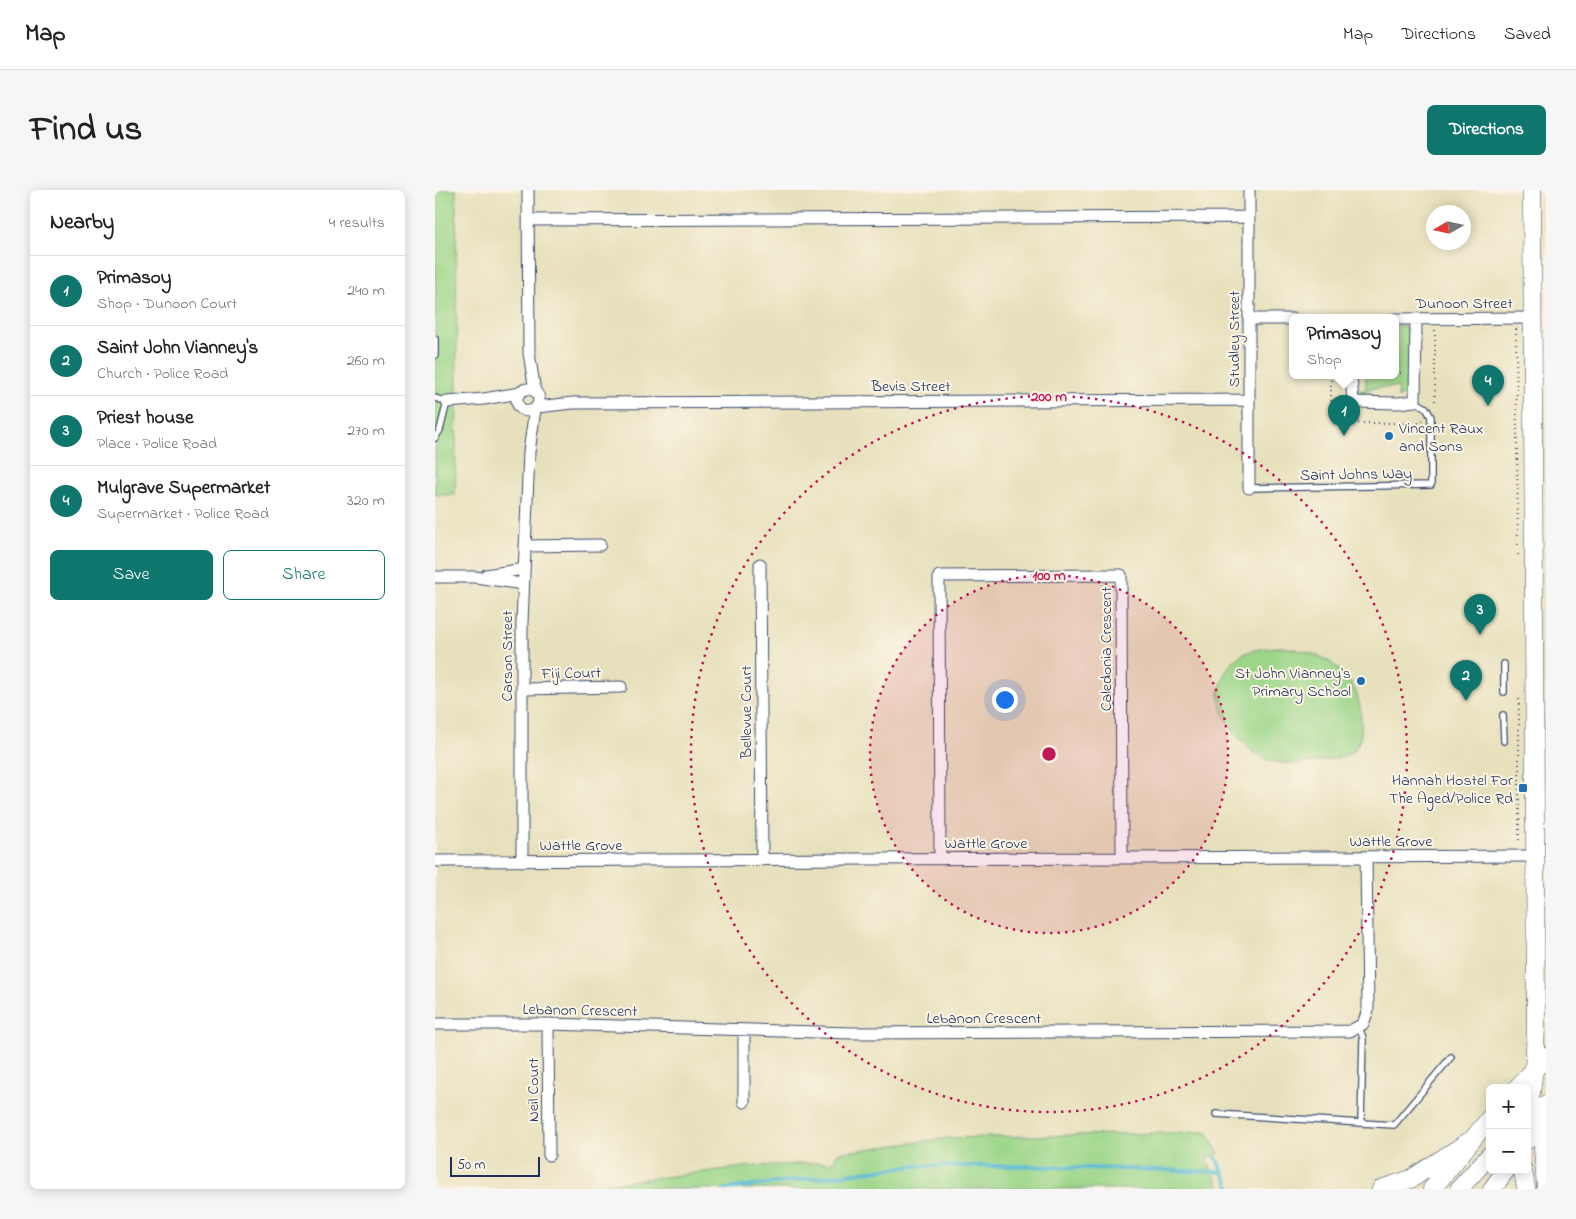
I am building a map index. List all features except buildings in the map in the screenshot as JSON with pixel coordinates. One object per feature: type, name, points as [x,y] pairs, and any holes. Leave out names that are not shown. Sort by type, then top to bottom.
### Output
[{"type":"main road","points":[[1532,190],[1536,321],[1540,639],[1536,856],[1541,984],[1537,1114],[1545,1159],[1546,1188]]},
{"type":"main road","points":[[1521,1084],[1540,1063]]},
{"type":"main road","points":[[1531,1130],[1537,1114]]},
{"type":"main road","points":[[1432,1189],[1486,1123]]},
{"type":"main road","points":[[1381,1189],[1411,1179],[1469,1142]]},
{"type":"main road","points":[[1460,1187],[1486,1159]]},
{"type":"main road","points":[[1492,1189],[1502,1174]]},
{"type":"main road","points":[[1524,1174],[1526,1189]]},
{"type":"street","name":"Carson Street","points":[[522,861],[523,584],[529,452],[528,190]]},
{"type":"street","name":"Studley Street","points":[[1249,190],[1249,488]]},
{"type":"street","points":[[528,220],[1249,217]]},
{"type":"street","points":[[1249,319],[1289,319]]},
{"type":"street","name":"Dunoon Street","points":[[1399,320],[1416,325],[1536,321]]},
{"type":"street","points":[[1351,379],[1351,399],[1357,403],[1415,401],[1416,325]]},
{"type":"street","name":"Bevis Street","points":[[447,402],[484,399],[573,403],[1249,400]]},
{"type":"street","points":[[525,546],[601,545]]},
{"type":"street","name":"Bellevue Court","points":[[760,564],[762,860]]},
{"type":"street","points":[[475,577],[524,569]]},
{"type":"street","name":"Caledonia Crescent","points":[[940,859],[939,576],[1121,575],[1122,858]]},
{"type":"street","points":[[435,577],[475,577],[523,584]]},
{"type":"street","name":"Fiji Court","points":[[522,688],[621,687]]},
{"type":"street","name":"Wattle Grove","points":[[435,861],[1536,856]]},
{"type":"street","points":[[1359,1027],[1366,1018],[1368,1010],[1366,857]]},
{"type":"street","name":"Lebanon Crescent","points":[[435,1024],[548,1024],[852,1033],[1345,1032],[1359,1027]]},
{"type":"street","name":"Neil Court","points":[[548,1024],[549,1155]]},
{"type":"street","points":[[744,1030],[744,1102]]},
{"type":"lane","points":[[435,340],[435,355]]},
{"type":"lane","points":[[435,398],[447,402],[440,430],[435,438]]},
{"type":"lane","name":"Saint Johns Way","points":[[1249,488],[1431,485],[1431,417],[1426,408],[1415,401]]},
{"type":"lane","points":[[1503,692],[1504,664]]},
{"type":"lane","points":[[1503,715],[1504,741]]},
{"type":"lane","points":[[1359,1027],[1363,1038],[1361,1123]]},
{"type":"lane","points":[[1216,1114],[1394,1125],[1451,1057]]},
{"type":"path","points":[[1416,325],[1435,330],[1435,373]]},
{"type":"path","points":[[1511,329],[1516,329],[1518,556]]},
{"type":"path","points":[[1519,693],[1519,856]]},
{"type":"green space","points":[[435,190],[456,190],[457,400],[455,495],[435,495]]},
{"type":"green space","points":[[1399,325],[1404,326],[1410,335],[1408,392],[1398,398],[1398,387],[1369,388],[1369,398],[1358,394],[1355,387],[1363,391],[1366,387],[1366,379],[1399,379]]},
{"type":"green space","points":[[1281,647],[1301,650],[1326,660],[1341,671],[1351,683],[1359,702],[1361,732],[1356,747],[1347,755],[1313,762],[1275,762],[1251,750],[1235,734],[1220,704],[1219,694],[1227,670],[1232,662],[1246,653],[1263,648]]},
{"type":"green space","points":[[1207,1132],[1219,1154],[1206,1159],[1221,1189],[569,1189],[743,1167],[834,1162],[837,1153],[948,1138]]},
{"type":"waterway","points":[[1216,1158],[1231,1189]]},
{"type":"waterway","points":[[726,1189],[912,1166],[1022,1166],[1223,1172]]},
{"type":"place","name":"Mulgrave Supermarket","points":[[1488,406]]},
{"type":"place","name":"Primasoy","points":[[1344,436]]},
{"type":"place","name":"Vincent Raux and Sons","points":[[1389,436]]},
{"type":"place","name":"Priest house","points":[[1480,635]]},
{"type":"place","name":"St John Vianney's Primary School","points":[[1361,681]]},
{"type":"place","name":"Saint John Vianney's","points":[[1466,701]]},
{"type":"place","name":"Hannah Hostel For The Aged/Police Rd","points":[[1523,788]]}]
